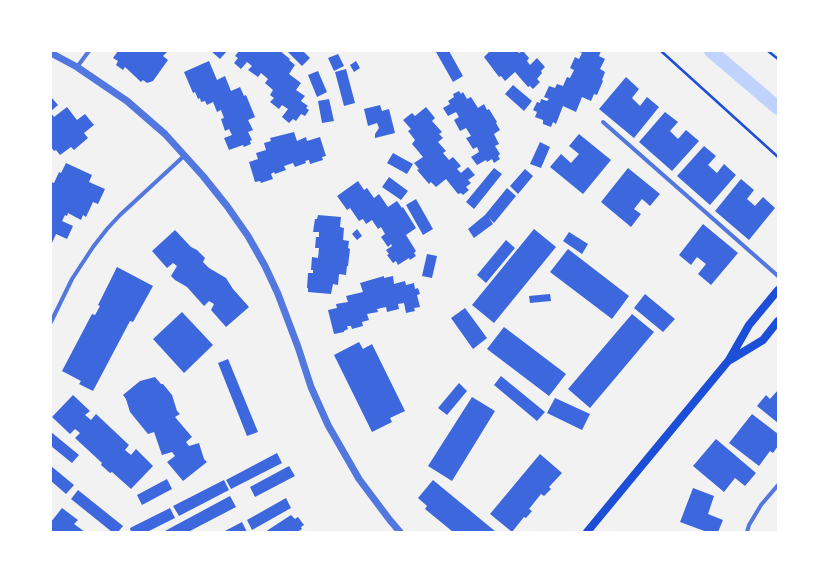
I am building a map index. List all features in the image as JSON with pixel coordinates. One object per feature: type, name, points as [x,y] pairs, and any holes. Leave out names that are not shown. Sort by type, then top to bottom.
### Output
[{"type":"main road","points":[[587,532],[729,360],[749,325],[778,290]]},
{"type":"main road","points":[[729,360],[763,340],[778,321]]},
{"type":"street","points":[[78,67],[88,51]]},
{"type":"street","points":[[51,53],[78,67],[127,101],[165,134],[227,206],[248,236],[265,266],[278,294],[311,387],[328,425],[359,479],[388,519],[400,532]]},
{"type":"street","points":[[603,122],[778,276]]},
{"type":"street","points":[[51,322],[72,279],[107,229],[120,215],[185,156]]},
{"type":"street","points":[[747,532],[749,525],[761,504],[778,485]]},
{"type":"path","points":[[661,51],[778,157]]},
{"type":"path","points":[[768,51],[778,59]]},
{"type":"building","points":[[118,51],[168,51],[163,56],[168,60],[153,81],[147,83],[143,80],[141,82],[125,67],[123,70],[116,65],[118,61],[113,58]]},
{"type":"building","points":[[211,51],[227,51],[220,59]]},
{"type":"building","points":[[239,51],[280,51],[290,59],[289,60],[295,65],[289,74],[301,83],[296,90],[305,96],[301,101],[308,106],[306,108],[309,110],[305,116],[301,114],[296,121],[293,119],[289,123],[282,117],[288,109],[282,105],[279,109],[270,102],[274,98],[270,95],[273,90],[265,83],[268,79],[261,73],[258,77],[248,70],[252,66],[247,62],[241,69],[234,63],[238,58],[235,56]]},
{"type":"building","points":[[287,51],[303,51],[310,58],[302,66]]},
{"type":"building","points":[[449,51],[463,76],[453,82],[436,52]]},
{"type":"building","points":[[488,51],[517,51],[519,53],[523,51],[529,58],[527,61],[530,65],[537,58],[545,67],[537,79],[540,82],[533,89],[530,86],[528,87],[515,72],[505,81],[501,76],[499,77],[484,57],[489,52]]},
{"type":"building","points":[[577,51],[601,51],[599,56],[605,59],[600,69],[605,72],[603,81],[597,95],[594,94],[591,101],[582,97],[576,112],[563,106],[556,124],[553,122],[551,127],[543,124],[543,120],[535,117],[537,112],[533,110],[537,102],[540,103],[541,99],[547,101],[549,99],[544,97],[549,86],[555,88],[557,84],[563,86],[567,77],[570,78],[574,70],[570,68],[575,57],[579,59],[582,53]]},
{"type":"building","points":[[338,54],[344,66],[334,71],[328,58]]},
{"type":"building","points":[[209,61],[217,80],[225,76],[231,91],[240,87],[244,96],[246,95],[255,117],[248,120],[253,130],[248,132],[252,140],[250,141],[251,144],[229,150],[224,138],[232,135],[229,129],[225,131],[221,119],[224,118],[221,110],[217,112],[213,102],[207,105],[205,101],[201,102],[200,98],[198,99],[195,92],[193,93],[184,72]]},
{"type":"building","points":[[356,61],[360,68],[354,72],[350,65]]},
{"type":"building","points":[[346,69],[355,103],[344,106],[335,72]]},
{"type":"building","points":[[318,71],[327,92],[317,97],[308,75]]},
{"type":"building","points":[[626,77],[639,89],[632,98],[640,106],[647,97],[659,107],[634,138],[599,109]]},
{"type":"building","points":[[513,85],[532,101],[524,111],[505,94]]},
{"type":"building","points":[[459,91],[461,94],[463,92],[467,99],[471,97],[478,108],[484,104],[497,122],[496,123],[500,130],[494,134],[499,144],[495,146],[500,154],[498,156],[500,159],[494,163],[492,159],[487,162],[486,160],[477,165],[471,157],[479,152],[477,147],[473,149],[466,138],[471,136],[466,128],[460,131],[454,120],[459,117],[456,112],[448,116],[443,108],[450,104],[448,101],[454,97],[453,94]]},
{"type":"building","points":[[51,98],[58,105],[51,111]]},
{"type":"building","points":[[329,99],[334,121],[322,123],[318,101]]},
{"type":"building","points":[[380,105],[382,111],[389,109],[395,133],[375,138],[375,134],[379,128],[377,123],[368,126],[364,109]]},
{"type":"building","points":[[67,107],[77,120],[85,114],[94,125],[84,133],[88,138],[74,150],[71,147],[60,155],[51,147],[51,113],[54,117]]},
{"type":"building","points":[[426,107],[435,118],[432,121],[442,132],[439,134],[443,138],[438,142],[446,151],[443,153],[449,160],[453,157],[461,166],[457,169],[461,173],[468,167],[475,175],[468,180],[471,183],[466,187],[469,190],[463,195],[461,193],[458,194],[446,179],[436,187],[431,182],[429,184],[417,170],[419,169],[414,163],[423,157],[412,144],[415,140],[408,131],[411,129],[403,120],[412,113],[415,116]]},
{"type":"building","points":[[665,112],[678,122],[670,131],[678,139],[686,130],[699,141],[672,171],[639,142]]},
{"type":"building","points":[[294,132],[297,141],[306,137],[307,141],[320,137],[326,156],[322,157],[323,160],[310,164],[309,160],[305,161],[306,163],[295,167],[293,163],[284,166],[286,170],[271,174],[273,179],[261,183],[260,181],[255,182],[249,162],[258,159],[256,153],[266,150],[264,143],[271,141],[270,138]]},
{"type":"building","points":[[579,134],[611,160],[583,194],[550,167],[561,154],[571,163],[579,154],[569,146]]},
{"type":"building","points":[[540,142],[550,147],[541,168],[530,164]]},
{"type":"building","points":[[704,146],[716,156],[708,165],[717,173],[724,164],[736,175],[710,205],[677,176]]},
{"type":"building","points":[[393,153],[413,164],[407,174],[387,163]]},
{"type":"building","points":[[66,163],[92,175],[89,182],[105,189],[98,204],[93,202],[86,217],[83,215],[81,220],[68,213],[67,216],[65,215],[62,221],[73,226],[67,239],[56,234],[51,245],[51,182],[54,183],[59,172],[61,173]]},
{"type":"building","points":[[494,168],[502,174],[474,209],[466,202]]},
{"type":"building","points":[[628,168],[660,194],[650,206],[642,199],[634,209],[641,214],[631,227],[601,202]]},
{"type":"building","points":[[525,169],[533,176],[518,194],[510,186]]},
{"type":"building","points":[[389,177],[408,191],[401,200],[382,187]]},
{"type":"building","points":[[741,179],[754,190],[747,199],[755,206],[763,197],[775,208],[749,240],[715,211]]},
{"type":"building","points":[[358,181],[364,190],[367,188],[374,198],[379,194],[388,207],[397,201],[402,208],[403,207],[416,228],[406,235],[416,251],[414,253],[416,256],[410,260],[409,258],[398,265],[396,261],[393,263],[387,255],[389,254],[386,250],[392,246],[391,244],[388,247],[381,237],[385,234],[381,227],[378,229],[372,220],[366,224],[363,219],[359,221],[350,208],[347,210],[337,196]]},
{"type":"building","points":[[507,188],[516,196],[494,223],[489,218],[493,224],[474,238],[468,229],[485,215]]},
{"type":"building","points":[[416,199],[433,229],[423,235],[406,205]]},
{"type":"building","points":[[318,215],[341,217],[340,227],[344,228],[343,240],[349,241],[348,248],[350,249],[346,275],[339,274],[338,285],[333,284],[331,294],[308,292],[307,288],[308,273],[313,273],[313,270],[311,270],[312,257],[318,258],[319,248],[315,248],[316,237],[319,237],[319,232],[313,232],[315,219],[317,219]]},
{"type":"building","points":[[703,224],[738,253],[711,285],[698,274],[706,264],[697,257],[691,265],[679,255]]},
{"type":"building","points":[[357,229],[362,236],[357,240],[352,234]]},
{"type":"building","points":[[534,229],[556,247],[494,323],[472,305]]},
{"type":"building","points":[[175,230],[191,247],[197,250],[205,258],[203,262],[209,268],[226,278],[233,289],[249,307],[226,327],[211,310],[214,304],[209,301],[204,306],[187,287],[171,276],[177,266],[173,263],[167,268],[152,251]]},
{"type":"building","points":[[569,232],[588,244],[582,254],[563,241]]},
{"type":"building","points":[[506,240],[515,248],[486,283],[477,275]]},
{"type":"building","points":[[568,249],[629,296],[612,319],[550,272]]},
{"type":"building","points":[[427,254],[437,256],[432,278],[422,276]]},
{"type":"building","points":[[117,267],[153,286],[133,322],[130,321],[93,391],[79,384],[81,381],[62,371],[92,314],[95,315],[100,306],[98,305]]},
{"type":"building","points":[[384,276],[384,278],[393,276],[394,284],[405,281],[406,285],[414,283],[415,289],[418,288],[420,294],[417,295],[420,307],[414,308],[415,311],[406,313],[404,303],[398,304],[399,309],[387,312],[386,307],[377,309],[378,312],[367,314],[369,320],[362,322],[363,326],[352,329],[351,326],[347,326],[348,329],[344,332],[334,334],[328,310],[337,308],[336,304],[348,302],[346,296],[363,292],[360,283]]},
{"type":"building","points":[[550,294],[551,301],[530,303],[529,296]]},
{"type":"building","points":[[645,294],[675,319],[663,332],[634,308]]},
{"type":"building","points":[[465,308],[487,338],[473,349],[451,318]]},
{"type":"building","points":[[182,312],[213,345],[184,373],[153,339]]},
{"type":"building","points":[[632,314],[654,332],[590,408],[568,389]]},
{"type":"building","points":[[504,327],[566,374],[549,396],[487,349]]},
{"type":"building","points":[[359,342],[363,349],[372,344],[405,411],[390,418],[392,422],[372,432],[334,355]]},
{"type":"building","points":[[228,359],[258,432],[247,436],[218,363]]},
{"type":"building","points":[[501,376],[545,412],[537,421],[494,385]]},
{"type":"building","points":[[155,377],[172,395],[177,411],[180,414],[175,417],[192,437],[186,442],[189,446],[199,443],[204,459],[207,462],[183,481],[167,462],[175,456],[172,452],[162,455],[154,432],[148,434],[130,412],[126,399],[123,395],[140,381]]},
{"type":"building","points":[[459,383],[467,391],[447,415],[438,408]]},
{"type":"building","points":[[778,390],[778,423],[757,406],[766,395],[770,399]]},
{"type":"building","points":[[73,395],[90,411],[85,415],[91,420],[96,414],[129,445],[125,450],[131,455],[136,449],[153,466],[131,489],[112,472],[110,473],[101,465],[102,463],[75,438],[80,433],[75,429],[70,434],[52,417]]},
{"type":"building","points":[[472,397],[495,411],[452,481],[428,466]]},
{"type":"building","points":[[555,398],[590,414],[582,430],[547,413]]},
{"type":"building","points":[[752,414],[778,434],[778,446],[773,453],[770,451],[759,466],[729,443]]},
{"type":"building","points":[[51,432],[79,455],[72,463],[51,446]]},
{"type":"building","points":[[716,439],[756,473],[745,486],[735,478],[724,492],[693,466]]},
{"type":"building","points":[[277,453],[282,463],[231,489],[226,480]]},
{"type":"building","points":[[540,454],[562,473],[549,487],[551,489],[544,496],[541,494],[529,509],[532,511],[526,518],[524,517],[512,532],[490,514]]},
{"type":"building","points":[[51,466],[74,485],[66,494],[51,481]]},
{"type":"building","points":[[289,466],[295,476],[255,497],[250,487]]},
{"type":"building","points":[[167,479],[172,489],[142,505],[137,495]]},
{"type":"building","points":[[224,480],[229,490],[179,516],[173,506]]},
{"type":"building","points":[[433,480],[496,532],[453,532],[425,509],[427,506],[418,498]]},
{"type":"building","points":[[693,488],[714,496],[708,514],[723,520],[718,532],[707,532],[680,522]]},
{"type":"building","points":[[78,490],[123,526],[118,532],[112,532],[71,499]]},
{"type":"building","points":[[230,496],[236,507],[188,532],[163,532]]},
{"type":"building","points":[[286,498],[291,508],[252,530],[247,520]]},
{"type":"building","points":[[62,508],[78,520],[74,524],[85,532],[51,532],[51,522]]},
{"type":"building","points":[[170,508],[175,518],[147,532],[131,532],[130,528]]},
{"type":"building","points":[[291,515],[295,519],[298,517],[304,525],[301,527],[302,529],[297,532],[265,532]]},
{"type":"building","points":[[242,522],[247,532],[223,532]]},
{"type":"waterway","points":[[711,51],[778,108]]}]
